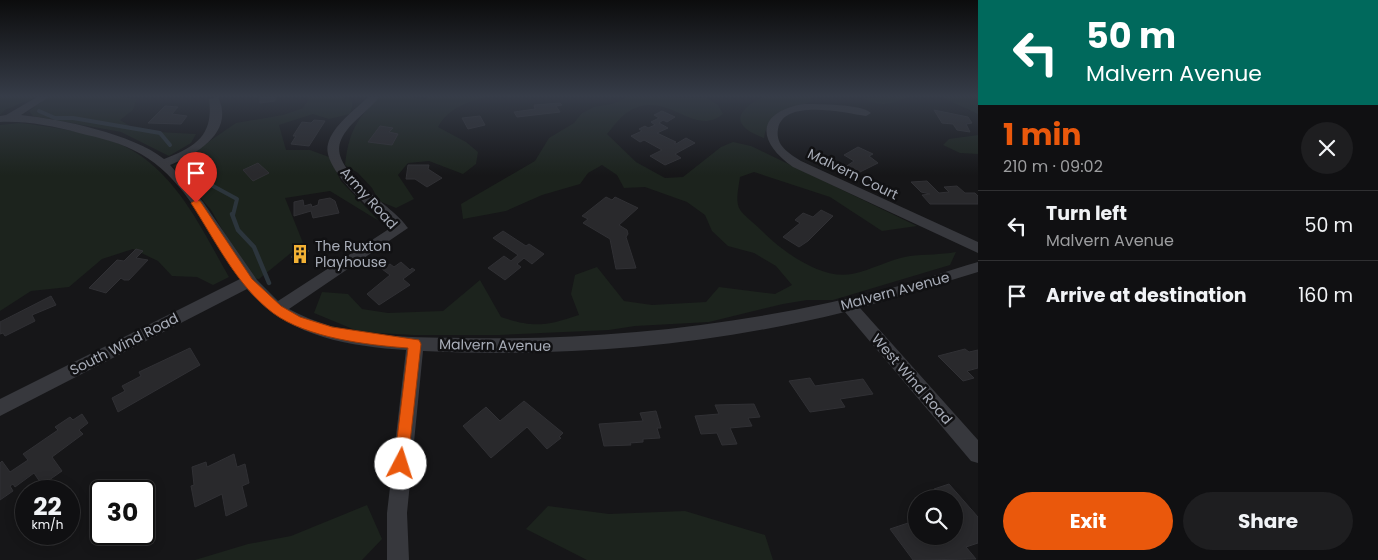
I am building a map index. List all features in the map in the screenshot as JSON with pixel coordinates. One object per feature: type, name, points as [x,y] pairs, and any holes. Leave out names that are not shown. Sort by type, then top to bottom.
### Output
[{"type":"street","name":"Malvern Avenue","points":[[50,123],[120,141],[147,153],[162,164],[204,213],[248,282],[277,309],[296,320],[332,332],[378,341],[415,344],[535,346],[646,340],[766,322],[894,293],[978,267]]},
{"type":"street","points":[[162,164],[194,149],[214,132],[215,123]]},
{"type":"street","name":"Army Road","points":[[277,309],[401,228],[373,205],[347,177],[336,159],[332,147],[336,138],[350,123]]},
{"type":"street","name":"Malvern Court","points":[[773,123],[770,132],[776,147],[797,164],[978,248]]},
{"type":"street","name":"South Wind Road","points":[[0,408],[34,389],[248,282]]},
{"type":"street","name":"West Wind Road","points":[[847,304],[978,454]]},
{"type":"street","points":[[398,560],[400,475],[415,344]]},
{"type":"shaded area","points":[[20,123],[89,134],[115,142],[144,158],[174,187],[198,222],[229,277],[213,285],[197,277],[172,276],[158,261],[133,249],[102,259],[69,287],[31,291],[0,311],[0,125]]},
{"type":"shaded area","points":[[72,123],[125,123],[138,131],[196,134],[191,143],[169,156],[121,132]]},
{"type":"shaded area","points":[[236,123],[285,123],[279,125],[286,150],[310,150],[329,157],[341,181],[379,221],[330,191],[285,198],[303,243],[259,279],[250,278],[211,210],[173,166]]},
{"type":"shaded area","points":[[357,123],[441,123],[438,127],[466,142],[478,152],[476,164],[463,174],[429,161],[408,163],[398,175],[414,199],[396,208],[379,201],[372,188],[358,173],[345,165],[351,135]]},
{"type":"shaded area","points":[[574,123],[616,123],[607,134],[636,162],[665,178],[683,177],[721,147],[733,142],[751,146],[917,226],[882,231],[830,197],[754,172],[740,177],[737,197],[742,213],[770,239],[791,255],[828,273],[852,274],[903,257],[956,252],[950,265],[833,300],[807,300],[783,304],[709,322],[635,326],[609,330],[499,335],[414,335],[360,332],[314,313],[322,292],[348,294],[362,309],[388,313],[443,311],[480,280],[501,317],[531,324],[558,322],[579,315],[571,294],[575,275],[597,267],[624,301],[652,305],[706,302],[719,287],[775,294],[792,285],[776,266],[754,253],[728,246],[712,231],[705,215],[687,202],[645,187],[624,188],[617,175],[602,165],[588,173],[580,184],[542,195],[506,211],[463,219],[461,204],[535,161],[549,138]]},
{"type":"shaded area","points":[[770,123],[764,138],[746,129],[742,124]]},
{"type":"shaded area","points":[[978,135],[978,154],[960,153],[943,145],[949,139]]},
{"type":"shaded area","points":[[367,505],[382,539],[362,560],[195,560],[248,544],[291,536]]},
{"type":"shaded area","points":[[548,506],[609,514],[685,511],[765,535],[773,560],[587,560],[526,529]]},
{"type":"building","points":[[301,123],[324,123],[309,146],[291,144],[296,136],[293,136]]},
{"type":"building","points":[[465,123],[484,123],[485,125],[468,129]]},
{"type":"building","points":[[653,123],[659,123],[668,128],[657,133],[676,142],[674,143],[676,144],[686,138],[695,143],[675,154],[681,158],[665,165],[650,156],[662,150],[644,140],[640,142],[631,136],[642,131],[639,129],[645,126],[648,128],[655,125]]},
{"type":"building","points":[[943,123],[971,123],[966,124],[970,132],[957,130],[953,124]]},
{"type":"building","points":[[380,126],[393,128],[389,132],[398,134],[392,145],[368,142]]},
{"type":"building","points":[[858,147],[873,154],[869,156],[878,163],[856,174],[844,168],[854,161],[844,155]]},
{"type":"building","points":[[258,163],[269,173],[253,181],[243,170]]},
{"type":"building","points":[[408,165],[429,165],[428,169],[442,178],[427,187],[415,179],[406,179]]},
{"type":"building","points":[[927,181],[939,193],[949,192],[944,187],[957,186],[965,193],[975,193],[978,196],[978,204],[930,204],[922,195],[930,194],[921,192],[911,182]]},
{"type":"building","points":[[606,197],[612,200],[615,197],[638,208],[619,225],[627,230],[628,234],[626,237],[636,268],[616,269],[610,239],[583,223],[588,219],[582,216]]},
{"type":"building","points":[[330,198],[335,201],[339,213],[313,218],[311,211],[294,216],[294,202],[303,200],[304,206],[311,204],[312,207],[318,205],[319,200]]},
{"type":"building","points":[[821,210],[833,216],[808,241],[799,247],[783,237],[800,223],[795,220],[803,213],[813,217]]},
{"type":"building","points":[[503,231],[526,246],[529,244],[544,254],[532,264],[524,258],[517,264],[521,267],[505,280],[488,268],[504,256],[511,261],[518,255],[493,238]]},
{"type":"building","name":"The Ruxton Playhouse","points":[[304,248],[309,251],[296,260],[291,257]]},
{"type":"building","points":[[136,249],[143,251],[136,258],[148,260],[129,280],[121,278],[106,293],[89,288],[117,260],[124,261]]},
{"type":"building","points":[[401,262],[410,270],[412,268],[415,270],[403,279],[410,285],[379,305],[367,294],[390,275],[382,269],[390,264],[394,267]]},
{"type":"building","points":[[51,296],[56,305],[32,315],[35,321],[5,336],[3,333],[0,334],[0,322]]},
{"type":"building","points":[[190,348],[200,365],[118,412],[112,398],[125,391],[122,386],[141,376],[139,372]]},
{"type":"building","points":[[965,349],[969,352],[978,350],[978,368],[967,371],[974,378],[963,381],[938,356]]},
{"type":"building","points":[[810,378],[815,386],[863,379],[873,394],[840,399],[845,407],[810,412],[789,381]]},
{"type":"building","points":[[524,401],[563,433],[559,437],[561,438],[547,449],[527,427],[491,458],[463,426],[486,407],[500,421]]},
{"type":"building","points":[[754,404],[760,417],[748,418],[752,426],[730,428],[737,444],[722,445],[717,433],[701,434],[695,416],[719,414],[715,405]]},
{"type":"building","points":[[656,411],[661,428],[657,428],[660,438],[643,439],[643,442],[630,443],[631,445],[604,446],[599,424],[643,421],[640,413]]},
{"type":"building","points":[[82,414],[88,423],[79,430],[83,434],[52,457],[62,471],[49,480],[39,480],[34,473],[24,480],[15,480],[15,487],[13,484],[10,486],[13,491],[0,500],[0,463],[2,461],[10,472],[28,460],[23,454],[58,430],[55,427],[70,417],[73,420]]},
{"type":"building","points":[[234,454],[237,467],[245,464],[249,483],[242,486],[247,506],[226,516],[222,494],[195,507],[191,486],[194,485],[192,467],[206,462],[207,467]]},
{"type":"building","points":[[949,484],[954,490],[935,490]]},
{"type":"building","points":[[963,500],[978,517],[978,543],[966,547],[976,559],[913,560],[890,529],[908,523],[908,545],[963,545]]},
{"type":"waterway","points":[[103,123],[160,133],[170,145]]},
{"type":"waterway","points":[[186,161],[202,180],[237,199],[233,215]]},
{"type":"waterway","points":[[232,214],[238,230],[254,247],[269,283]]},
{"type":"place","name":"The Ruxton Playhouse","points":[[300,254]]},
{"type":"route","points":[[196,203],[220,236],[248,282],[277,309],[296,320],[332,332],[378,341],[415,344],[401,464]]}]
